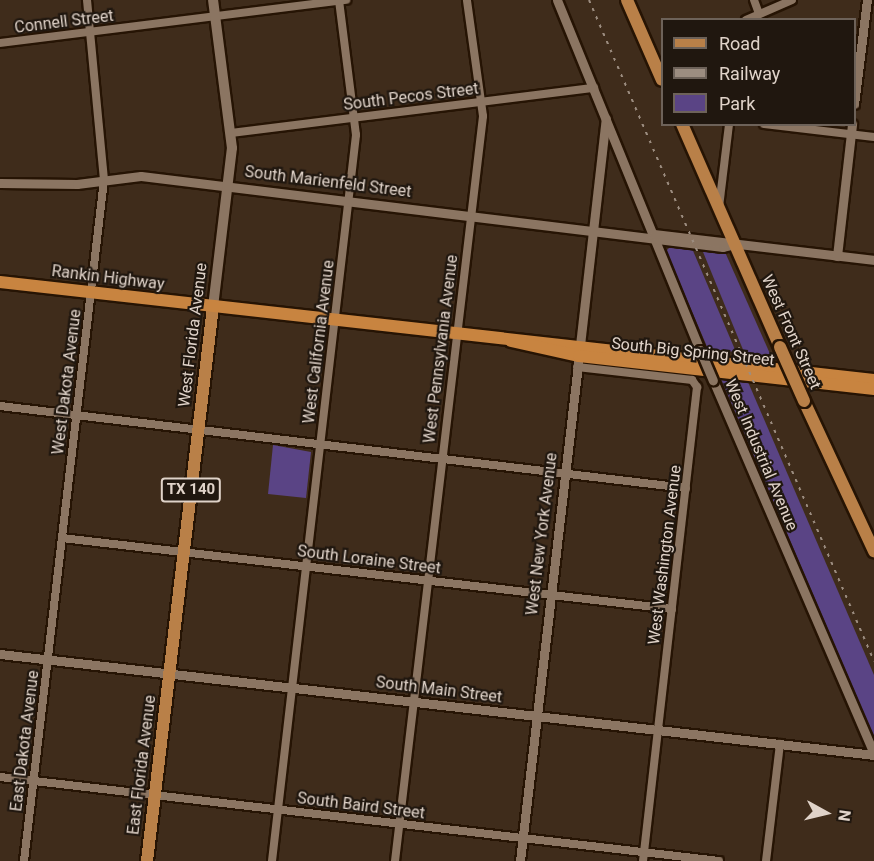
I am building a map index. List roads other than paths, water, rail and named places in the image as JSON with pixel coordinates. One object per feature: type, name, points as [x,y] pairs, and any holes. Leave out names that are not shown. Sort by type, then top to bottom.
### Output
[{"type":"highway","name":"Rankin Highway","points":[[0,282],[213,307]]},
{"type":"highway","name":"South Big Spring Street","points":[[213,307],[511,341],[579,356],[874,388]]},
{"type":"highway","name":"South Big Spring Street","points":[[579,356],[874,380]]},
{"type":"main road","name":"West Florida Avenue","points":[[170,674],[228,185],[231,133],[213,0]]},
{"type":"main road","points":[[627,0],[658,57]]},
{"type":"main road","name":"West Front Street","points":[[683,126],[804,401],[874,551]]},
{"type":"main road","name":"East Florida Avenue","points":[[147,861],[170,674]]},
{"type":"street","name":"West Dakota Avenue","points":[[48,660],[104,180],[87,0]]},
{"type":"street","name":"Connell Street","points":[[0,44],[341,0]]},
{"type":"street","name":"West California Avenue","points":[[272,861],[349,199],[356,118],[341,0]]},
{"type":"street","name":"West Pennsylvania Avenue","points":[[395,861],[471,214],[482,102],[467,0]]},
{"type":"street","name":"West Industrial Avenue","points":[[557,0],[700,350],[874,754]]},
{"type":"street","points":[[754,0],[759,14]]},
{"type":"street","points":[[750,18],[792,0]]},
{"type":"street","points":[[856,95],[867,0]]},
{"type":"street","name":"South Pecos Street","points":[[231,133],[594,88]]},
{"type":"street","name":"West New York Avenue","points":[[520,861],[606,116]]},
{"type":"street","points":[[719,208],[729,126]]},
{"type":"street","points":[[793,126],[852,130],[874,137]]},
{"type":"street","points":[[837,256],[852,130]]},
{"type":"street","name":"South Marienfeld Street","points":[[0,183],[104,180],[133,176],[593,228],[720,238],[735,244],[874,260]]},
{"type":"street","name":"South Big Spring Street","points":[[579,356],[696,382]]},
{"type":"street","name":"West Washington Avenue","points":[[644,857],[696,382]]},
{"type":"street","points":[[0,406],[686,488]]},
{"type":"street","name":"South Loraine Street","points":[[62,538],[672,609]]},
{"type":"street","name":"South Main Street","points":[[0,654],[874,754]]},
{"type":"street","name":"East Dakota Avenue","points":[[24,861],[48,660]]},
{"type":"street","points":[[766,861],[780,744]]},
{"type":"street","name":"South Baird Street","points":[[0,777],[522,838],[644,857],[719,861]]},
{"type":"railway","points":[[589,0],[874,661]]}]
